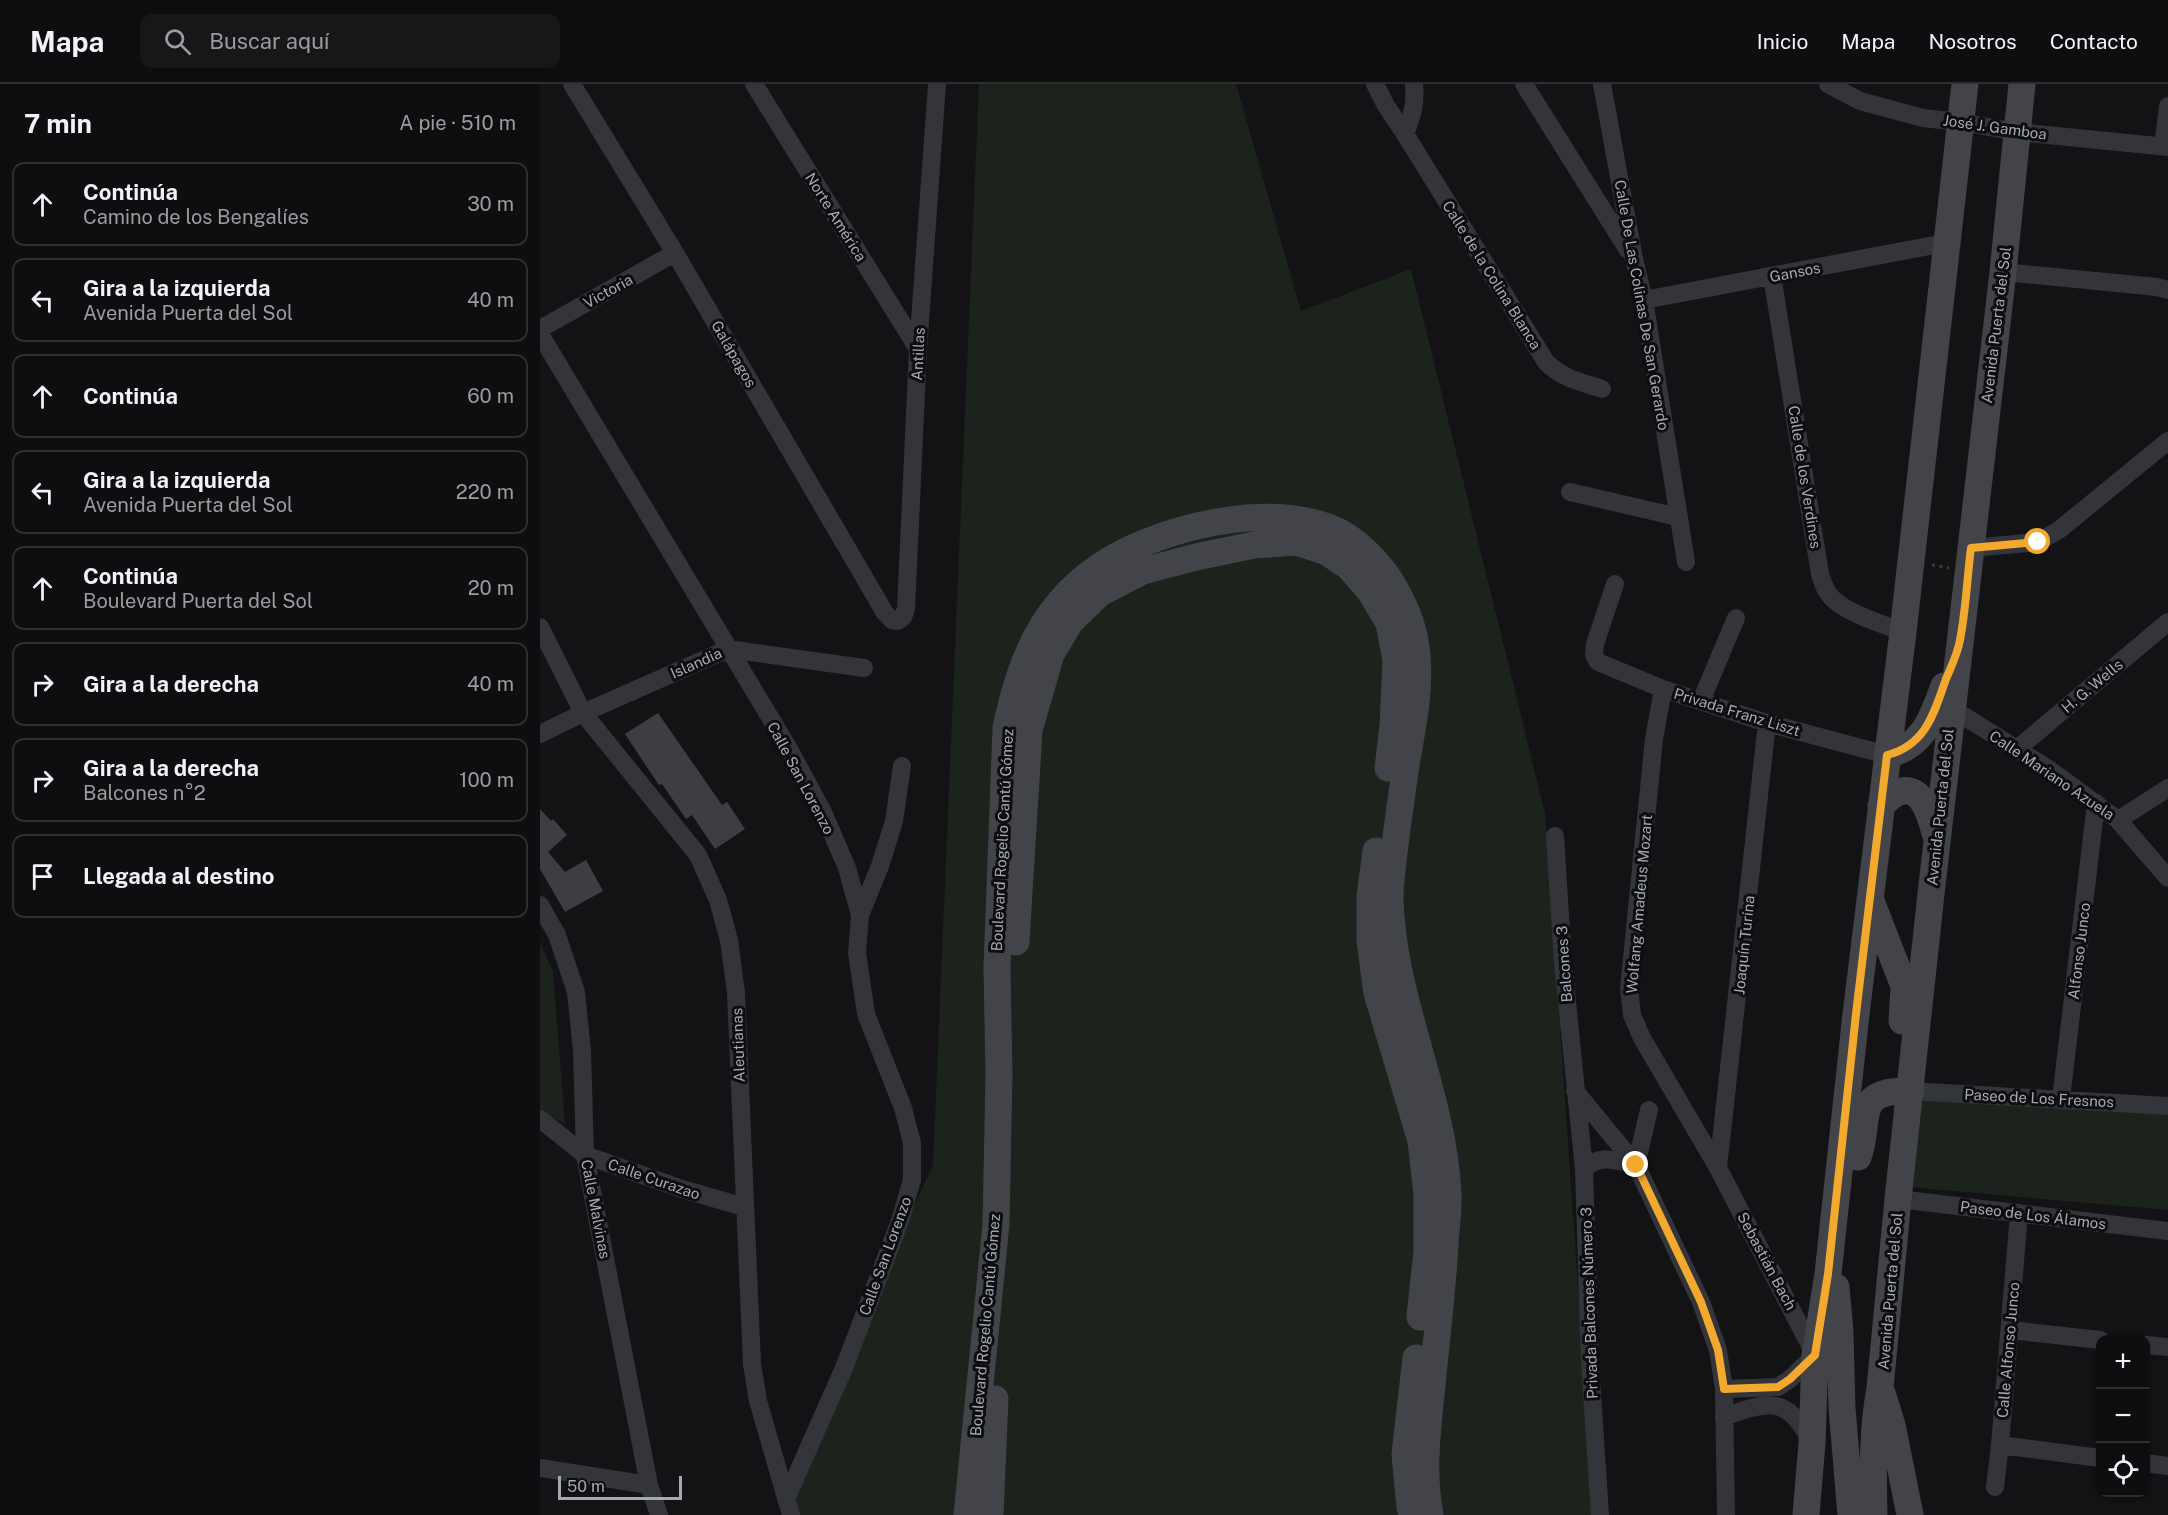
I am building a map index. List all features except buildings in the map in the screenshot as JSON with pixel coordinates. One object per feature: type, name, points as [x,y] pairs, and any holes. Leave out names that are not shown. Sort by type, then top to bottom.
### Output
[{"type":"main road","points":[[1806,1515],[1812,1443],[1815,1355],[1838,1191],[1965,84]]},
{"type":"main road","name":"Avenida Puerta del Sol","points":[[1902,1091],[1928,935],[1951,708],[2003,272],[2022,84]]},
{"type":"main road","name":"Boulevard Rogelio Cantú Gómez","points":[[967,1515],[996,1224],[999,1074],[997,968],[1006,728],[1014,692],[1030,646],[1053,609],[1077,583],[1124,553],[1185,529],[1250,517],[1302,520],[1334,529],[1363,549],[1387,574],[1409,615],[1417,655],[1417,698],[1395,844],[1390,895],[1394,949],[1443,1149],[1448,1195],[1444,1278],[1425,1451],[1430,1515]]},
{"type":"main road","name":"Boulevard Rogelio Cantú Gómez","points":[[990,1515],[996,1382],[1014,1225],[1015,962],[1029,730],[1051,654],[1070,622],[1100,593],[1143,571],[1196,556],[1254,545],[1296,542],[1327,552],[1348,567],[1370,591],[1389,623],[1396,660],[1393,726],[1370,896],[1370,941],[1377,993],[1421,1141],[1427,1196],[1427,1251],[1405,1454],[1411,1515]]},
{"type":"main road","points":[[1887,755],[1901,752],[1911,746],[1922,734],[1932,717],[1960,642]]},
{"type":"main road","points":[[1881,806],[1891,795],[1901,791],[1912,792],[1922,799],[1929,810],[1937,843]]},
{"type":"main road","points":[[1870,900],[1900,973],[1904,994],[1902,1091],[1883,1176],[1885,1185],[1898,1199]]},
{"type":"main road","points":[[1889,945],[1908,947],[1917,944],[1928,935]]},
{"type":"main road","points":[[1838,1191],[1851,1174],[1860,1152],[1865,1113],[1870,1104],[1881,1093],[1902,1091]]},
{"type":"main road","name":"Avenida Puerta del Sol","points":[[1874,1515],[1872,1448],[1898,1199]]},
{"type":"main road","points":[[1828,1274],[1835,1282],[1840,1332],[1842,1408],[1851,1515]]},
{"type":"main road","points":[[1880,1388],[1892,1425],[1910,1515]]},
{"type":"main road","points":[[1398,1515],[1396,1470],[1405,1454]]},
{"type":"street","name":"Galápagos","points":[[572,84],[675,253],[885,613],[892,620],[898,621]]},
{"type":"street","name":"Norte América","points":[[754,84],[918,349]]},
{"type":"street","name":"Antillas","points":[[898,621],[903,617],[906,609],[918,349],[937,84]]},
{"type":"street","name":"Calle de la Colina Blanca","points":[[1375,84],[1385,104],[1546,362],[1554,371],[1565,377],[1602,389]]},
{"type":"street","points":[[1405,134],[1412,116],[1415,99],[1414,84]]},
{"type":"street","points":[[1524,84],[1634,259]]},
{"type":"street","name":"Calle De Las Colinas De San Gerardo","points":[[1602,84],[1634,259],[1644,300],[1686,562]]},
{"type":"street","name":"José J. Gamboa","points":[[1828,84],[1860,101],[1923,118],[2017,132],[2166,146]]},
{"type":"street","points":[[2166,146],[2168,106]]},
{"type":"street","name":"Gansos","points":[[1644,300],[1945,243]]},
{"type":"street","name":"Victoria","points":[[540,329],[675,253]]},
{"type":"street","points":[[2003,272],[2157,286],[2168,290]]},
{"type":"street","name":"Calle de los Verdines","points":[[1772,276],[1820,573],[1825,589],[1832,599],[1849,609],[1903,632]]},
{"type":"street","name":"Calle San Lorenzo","points":[[540,334],[789,749],[823,812],[847,868],[860,915],[857,953],[866,1014],[903,1108],[912,1143],[912,1180],[900,1221],[788,1507]]},
{"type":"street","points":[[1970,559],[2038,542],[2059,530],[2168,441]]},
{"type":"street","points":[[1570,492],[1678,517]]},
{"type":"street","name":"Privada Franz Liszt","points":[[1615,584],[1595,644],[1594,655],[1598,662],[1663,689],[1767,723],[1887,755]]},
{"type":"street","points":[[1701,701],[1736,618]]},
{"type":"street","name":"H. G. Wells","points":[[2017,749],[2168,622]]},
{"type":"street","name":"Aleutianas","points":[[540,627],[583,713],[698,855],[718,900],[729,940],[735,993],[752,1364],[758,1401],[788,1507]]},
{"type":"street","name":"Islandia","points":[[540,734],[728,649],[864,668]]},
{"type":"street","name":"Wolfang Amadeus Mozart","points":[[1663,689],[1654,740],[1629,988],[1632,1015],[1642,1038],[1718,1168]]},
{"type":"street","name":"Calle Mariano Azuela","points":[[1951,708],[2050,770],[2118,820],[2168,878]]},
{"type":"street","name":"Joaquín Turína","points":[[1718,1168],[1767,723]]},
{"type":"street","points":[[860,915],[880,866],[894,820],[902,766]]},
{"type":"street","points":[[2118,820],[2168,788]]},
{"type":"street","name":"Alfonso Junco","points":[[2061,1100],[2096,803]]},
{"type":"street","name":"Balcones 3","points":[[1555,836],[1563,963],[1575,1091]]},
{"type":"street","name":"Calle Malvinas","points":[[540,905],[557,935],[576,992],[582,1051],[585,1155],[649,1485],[659,1515]]},
{"type":"street","points":[[1575,1091],[1636,1165],[1701,1302],[1718,1350],[1724,1389],[1726,1515]]},
{"type":"street","name":"Privada Balcones Número 3","points":[[1575,1091],[1584,1168],[1590,1362],[1600,1515]]},
{"type":"street","name":"Paseo de Los Fresnos","points":[[1902,1091],[2168,1106]]},
{"type":"street","points":[[1636,1165],[1649,1110]]},
{"type":"street","name":"Calle Curazao","points":[[540,1119],[585,1155],[744,1208]]},
{"type":"street","points":[[1584,1168],[1594,1160],[1604,1159],[1636,1165]]},
{"type":"street","name":"Sebastián Bach","points":[[1718,1168],[1815,1355]]},
{"type":"street","name":"Paseo de Los Álamos","points":[[1898,1199],[2168,1231]]},
{"type":"street","name":"Calle Alfonso Junco","points":[[1995,1487],[2019,1213]]},
{"type":"street","points":[[2010,1330],[2096,1340]]},
{"type":"street","points":[[2150,1345],[2168,1347]]},
{"type":"street","points":[[1724,1389],[1778,1387],[1815,1355]]},
{"type":"street","points":[[1778,1387],[1779,1405]]},
{"type":"street","points":[[1724,1417],[1750,1408],[1779,1405],[1793,1415],[1812,1443]]},
{"type":"street","points":[[2000,1446],[2096,1458]]},
{"type":"street","points":[[2150,1464],[2168,1466]]},
{"type":"street","points":[[540,1468],[649,1485]]},
{"type":"path","points":[[1910,562],[1970,559]]},
{"type":"shaded area","points":[[979,84],[1236,84],[1301,311],[1411,269],[1545,813],[1594,1515],[790,1515],[782,1491],[933,1165]]},
{"type":"shaded area","points":[[540,942],[553,972],[565,1124],[540,1111]]},
{"type":"shaded area","points":[[1919,1097],[2168,1115],[2168,1210],[1908,1187]]},
{"type":"route","points":[[1636,1165],[1701,1302],[1718,1350],[1724,1389],[1778,1387],[1790,1379],[1815,1355],[1828,1274],[1887,755],[1901,752],[1911,746],[1922,734],[1932,717],[1960,642],[1971,548],[2014,546],[2038,542]]}]
